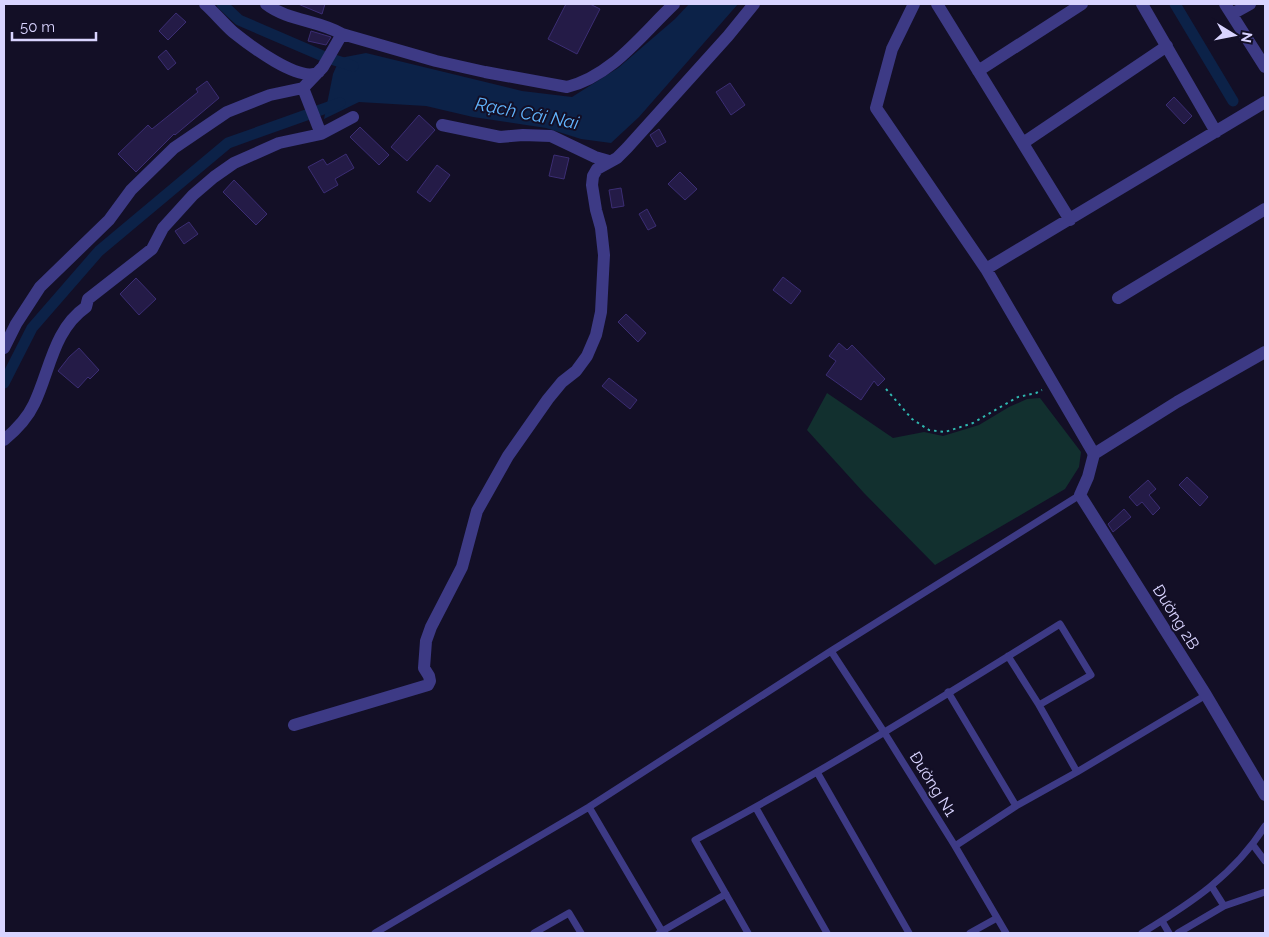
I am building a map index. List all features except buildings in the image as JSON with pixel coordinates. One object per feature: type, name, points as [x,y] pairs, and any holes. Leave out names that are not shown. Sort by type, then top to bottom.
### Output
[{"type":"street","points":[[205,4],[232,31],[288,68],[306,75],[315,75],[321,69]]},
{"type":"street","points":[[266,4],[276,12],[330,27],[342,34],[436,61],[567,88],[580,84],[612,64],[674,4]]},
{"type":"street","points":[[294,725],[428,685],[430,681],[429,676],[424,668],[426,641],[431,626],[462,567],[477,511],[508,456],[548,399],[562,382],[576,371],[587,356],[596,335],[601,312],[604,255],[601,228],[592,185],[593,176],[597,169],[617,158],[627,148],[728,36],[754,4]]},
{"type":"street","points":[[914,4],[892,49],[876,108],[986,269],[1094,454]]},
{"type":"street","points":[[937,4],[1070,220]]},
{"type":"street","points":[[978,71],[1082,4]]},
{"type":"street","points":[[1142,4],[1216,132]]},
{"type":"street","points":[[1250,4],[1228,9],[1265,67]]},
{"type":"street","points":[[4,348],[16,324],[40,287],[109,220],[131,190],[174,148],[227,112],[270,95],[305,91],[342,34]]},
{"type":"street","points":[[1022,143],[1167,46]]},
{"type":"street","points":[[305,91],[320,131]]},
{"type":"street","points":[[986,269],[1265,102]]},
{"type":"street","points":[[4,440],[16,430],[34,404],[61,333],[70,320],[75,314],[86,307],[88,299],[152,249],[163,228],[193,195],[234,163],[279,143],[320,131],[352,118]]},
{"type":"street","points":[[442,125],[500,137],[551,136],[589,155],[609,161]]},
{"type":"street","points":[[1118,298],[1265,209]]},
{"type":"street","points":[[1080,495],[1088,477],[1094,454],[1177,402],[1265,352]]},
{"type":"street","name":"Đường 2B","points":[[1080,495],[1206,695],[1265,796]]},
{"type":"lane","points":[[375,933],[589,807],[831,651],[1080,495]]},
{"type":"lane","points":[[748,933],[695,840],[756,808],[817,772],[1060,624],[1092,675],[1039,705]]},
{"type":"lane","name":"Đường N1","points":[[831,651],[955,846],[1006,933]]},
{"type":"lane","points":[[1008,656],[1078,772]]},
{"type":"lane","points":[[948,692],[1016,806]]},
{"type":"lane","points":[[955,846],[1016,806],[1078,772],[1206,695]]},
{"type":"lane","points":[[817,772],[909,933]]},
{"type":"lane","points":[[589,807],[662,933],[726,894]]},
{"type":"lane","points":[[756,808],[827,933]]},
{"type":"lane","points":[[1142,933],[1212,887],[1253,845],[1265,826]]},
{"type":"lane","points":[[1253,845],[1265,861]]},
{"type":"lane","points":[[1212,887],[1224,906]]},
{"type":"lane","points":[[1178,933],[1224,906],[1265,892]]},
{"type":"lane","points":[[534,933],[569,913],[582,933]]},
{"type":"lane","points":[[970,933],[997,918]]},
{"type":"lane","points":[[1162,921],[1169,933]]},
{"type":"path","points":[[886,388],[912,419],[929,430],[945,432],[973,423],[1018,397],[1036,393],[1053,384]]},
{"type":"green space","points":[[827,393],[893,438],[924,432],[943,436],[979,425],[1009,407],[1027,399],[1040,398],[1081,452],[1079,467],[1065,489],[935,565],[864,493],[807,430]]},
{"type":"water","name":"Rạch Cái Nai","points":[[689,4],[738,4],[639,117],[611,143],[581,139],[546,128],[473,117],[426,106],[359,102],[324,119],[333,74],[340,58],[366,53],[522,91],[572,97],[618,68],[675,19]]},
{"type":"waterway","points":[[222,4],[239,20],[325,57],[353,66]]},
{"type":"waterway","points":[[1175,4],[1233,101]]},
{"type":"waterway","points":[[4,383],[32,328],[99,251],[228,143],[340,103]]}]
